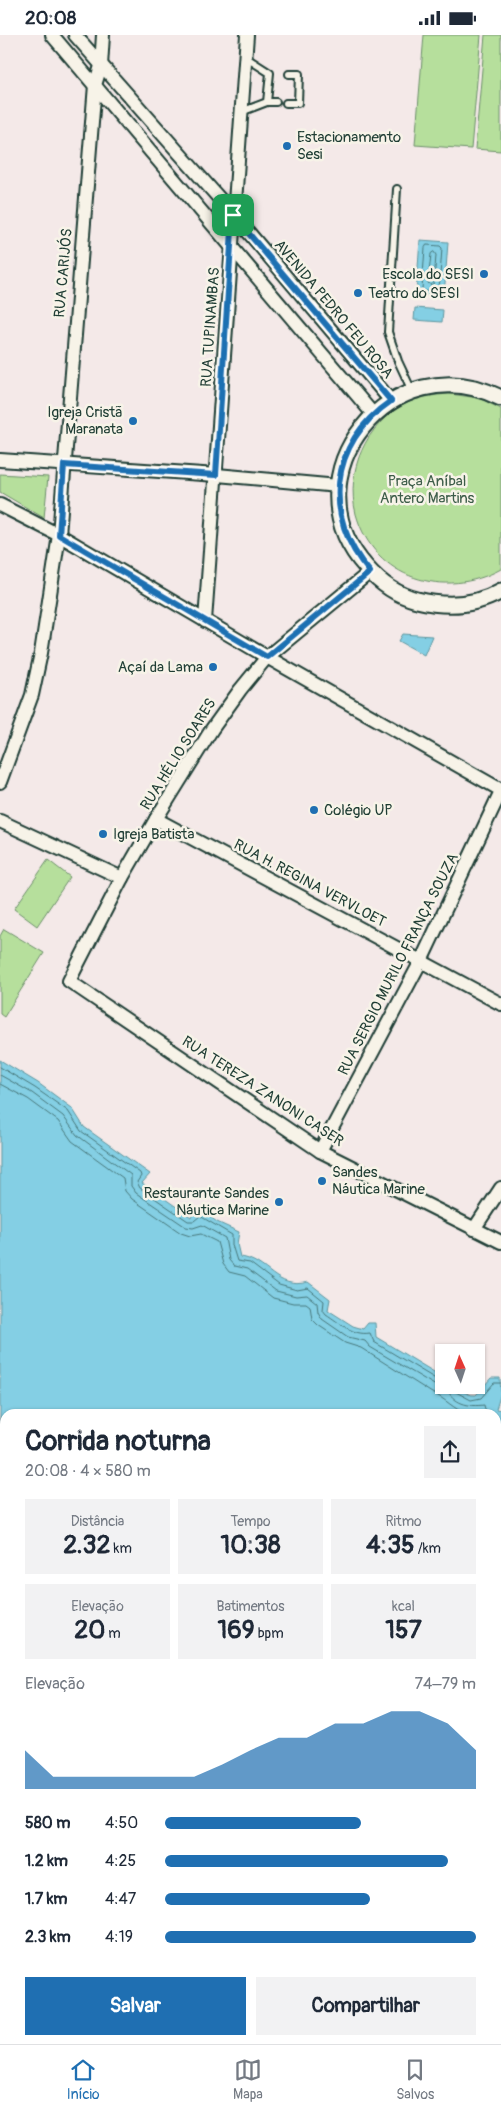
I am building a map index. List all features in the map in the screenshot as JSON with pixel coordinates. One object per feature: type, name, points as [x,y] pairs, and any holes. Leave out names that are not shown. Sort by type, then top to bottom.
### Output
[{"type":"street","points":[[52,35],[373,414]]},
{"type":"street","name":"AVENIDA PEDRO FEU ROSA","points":[[75,35],[233,215],[391,401]]},
{"type":"street","points":[[101,66],[103,35]]},
{"type":"street","name":"RUA TUPINAMBAS","points":[[205,621],[247,35]]},
{"type":"street","name":"RUA CARIJÓS","points":[[0,782],[32,695],[45,627],[59,535],[95,85],[101,66]]},
{"type":"street","points":[[501,398],[464,385],[433,386],[412,391],[391,401],[373,414],[360,429],[349,447],[342,466],[338,487],[341,519],[353,549],[370,572],[397,592],[429,603],[463,603],[479,600],[501,591]]},
{"type":"street","points":[[0,460],[216,475],[338,487]]},
{"type":"street","points":[[0,505],[59,535],[267,657],[501,790]]},
{"type":"street","name":"RUA HÉLIO SOARES","points":[[69,981],[122,878],[156,819],[212,729],[240,690],[267,657],[370,572]]},
{"type":"street","name":"RUA SERGIO MURILO FRANÇA SOUZA","points":[[320,1151],[421,961],[501,790]]},
{"type":"street","name":"RUA H. REGINA VERVLOET","points":[[156,819],[501,1004]]},
{"type":"street","points":[[0,821],[122,878]]},
{"type":"street","name":"RUA TEREZA ZANONI CASER","points":[[69,981],[320,1151],[501,1242]]},
{"type":"street","points":[[474,1229],[501,1188]]},
{"type":"lane","points":[[245,57],[270,73],[279,73]]},
{"type":"lane","points":[[267,102],[270,73]]},
{"type":"lane","points":[[286,103],[298,103],[299,74],[290,74]]},
{"type":"lane","points":[[240,112],[267,102],[276,102]]},
{"type":"lane","points":[[397,189],[388,332],[398,361],[412,391]]},
{"type":"green space","points":[[424,35],[481,35],[471,149],[415,145]]},
{"type":"green space","points":[[485,35],[501,35],[501,151],[475,149]]},
{"type":"green space","name":"Praça Aníbal Antero Martins","points":[[450,394],[479,398],[501,409],[501,569],[479,578],[457,583],[435,582],[414,577],[395,568],[378,554],[365,536],[356,514],[353,498],[356,466],[369,436],[379,424],[405,404],[432,396]]},
{"type":"green space","points":[[0,474],[48,477],[44,518],[0,492]]},
{"type":"green space","points":[[48,860],[70,877],[37,926],[14,909]]},
{"type":"green space","points":[[4,929],[44,953],[4,1017],[0,1014],[0,936]]},
{"type":"water","points":[[420,240],[448,242],[444,297],[416,295]]},
{"type":"water","points":[[415,308],[443,310],[442,322],[414,320]]},
{"type":"water","points":[[403,634],[432,636],[424,655],[399,641]]},
{"type":"water","points":[[0,1060],[38,1083],[72,1108],[84,1127],[150,1174],[142,1183],[191,1217],[197,1207],[217,1222],[239,1232],[237,1244],[240,1257],[258,1263],[280,1279],[288,1282],[297,1284],[308,1282],[330,1299],[328,1310],[353,1326],[363,1329],[368,1323],[375,1323],[376,1337],[435,1373],[435,1394],[485,1394],[485,1385],[491,1378],[500,1378],[501,1393],[496,1409],[0,1409]]},
{"type":"place","name":"Estacionamento Sesi","points":[[287,146]]},
{"type":"place","name":"Escola do SESI","points":[[484,274]]},
{"type":"place","name":"Teatro do SESI","points":[[358,293]]},
{"type":"place","name":"Igreja Cristã Maranata","points":[[133,421]]},
{"type":"place","name":"Açaí da Lama","points":[[213,667]]},
{"type":"place","name":"Colégio UP","points":[[314,810]]},
{"type":"place","name":"Igreja Batista","points":[[103,834]]},
{"type":"place","name":"Sandes Náutica Marine","points":[[322,1181]]},
{"type":"place","name":"Restaurante Sandes Náutica Marine","points":[[279,1202]]},
{"type":"route","points":[[233,215],[391,401],[373,414],[360,429],[349,447],[342,466],[338,487],[338,503],[346,535],[361,562],[370,572],[267,657],[59,535],[64,465],[216,475],[233,215]]}]
